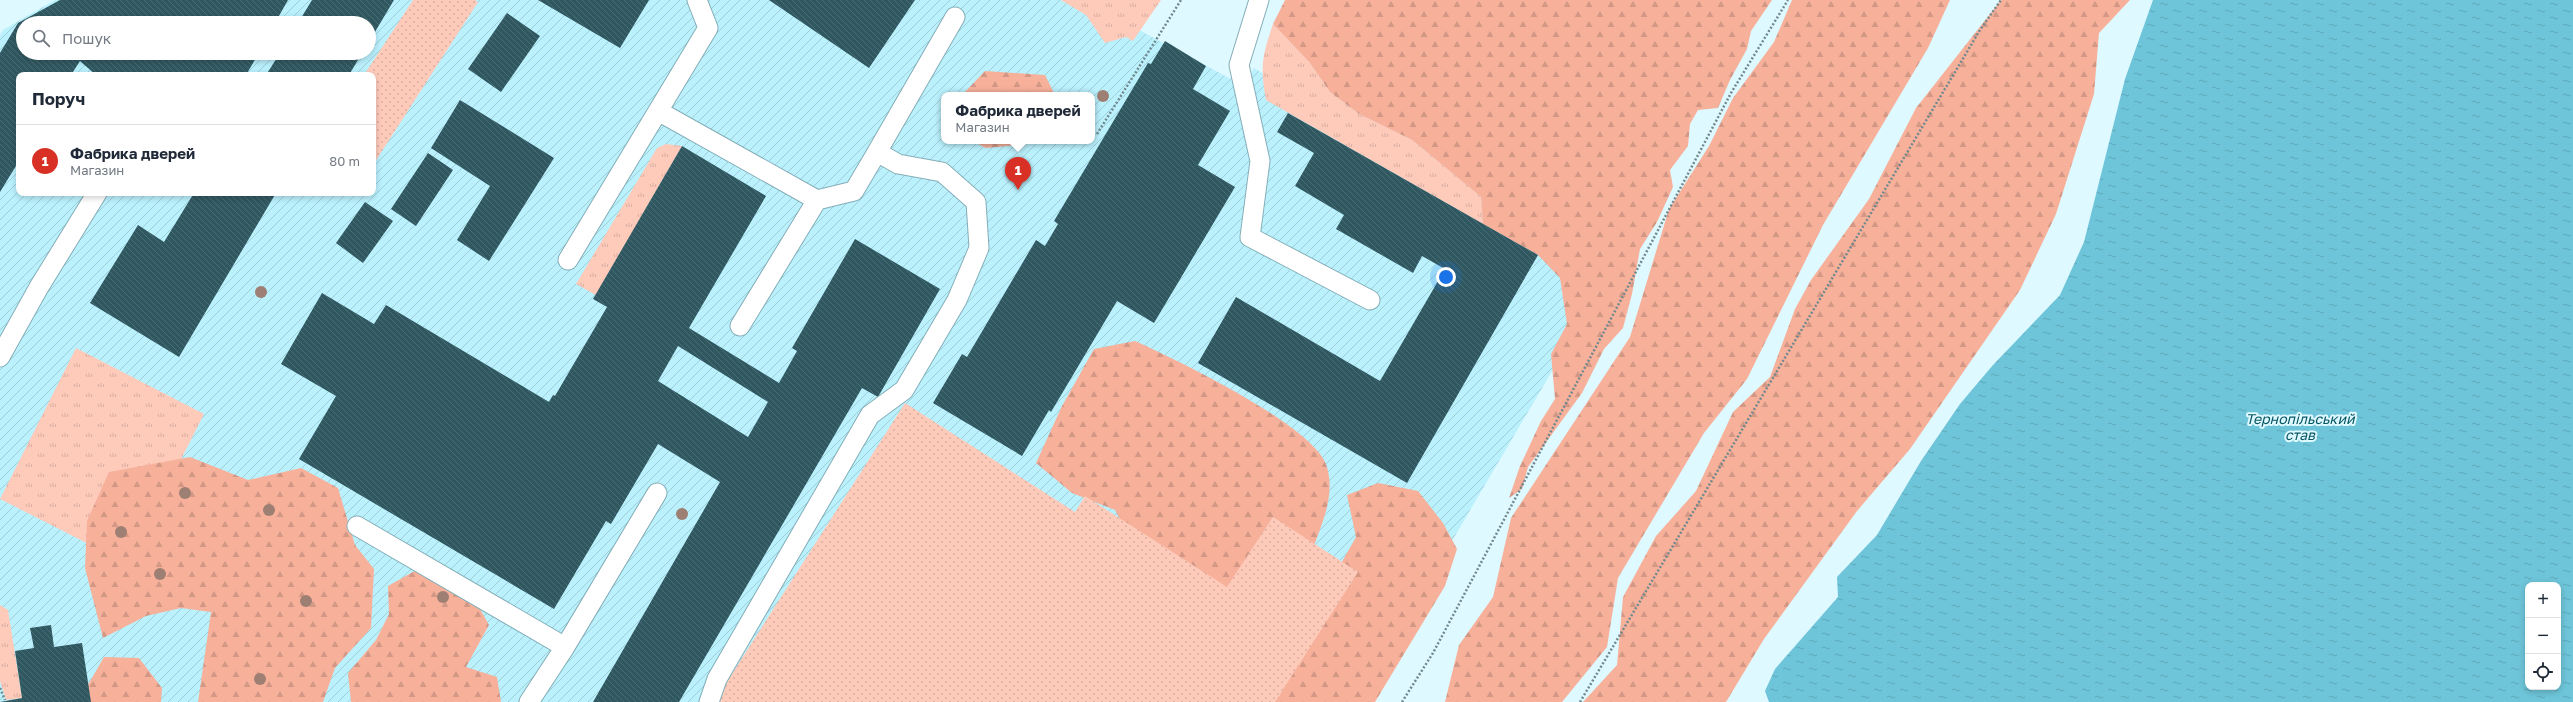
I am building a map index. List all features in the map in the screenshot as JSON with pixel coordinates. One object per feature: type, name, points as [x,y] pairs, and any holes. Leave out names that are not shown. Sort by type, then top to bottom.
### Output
[{"type":"lane","points":[[568,260],[708,28],[697,0]]},
{"type":"lane","points":[[1259,0],[1239,65],[1260,162],[1250,237],[1370,300]]},
{"type":"lane","points":[[658,111],[817,200],[854,191],[956,17]]},
{"type":"lane","points":[[709,702],[717,679],[870,415],[904,390],[950,313],[979,248],[976,202],[942,172],[898,164],[877,152]]},
{"type":"lane","points":[[0,357],[39,287],[95,196]]},
{"type":"lane","points":[[740,326],[817,200]]},
{"type":"lane","points":[[529,702],[565,647],[657,493]]},
{"type":"lane","points":[[357,526],[565,647]]},
{"type":"path","points":[[1097,134],[1181,0]]},
{"type":"path","points":[[1402,702],[1437,646],[1732,93],[1788,0]]},
{"type":"path","points":[[1580,702],[1972,43],[2001,0]]},
{"type":"path","points":[[0,688],[5,700]]},
{"type":"shaded area","points":[[55,0],[1083,0],[1244,86],[1254,68],[1601,288],[1357,702],[0,702],[0,35],[3,30],[16,22],[16,60],[376,60],[376,16],[27,16]]},
{"type":"green space","points":[[413,0],[475,0],[478,2],[376,160],[376,72],[366,72],[374,60],[376,60],[376,57]]},
{"type":"green space","points":[[1061,0],[1161,0],[1133,41],[1126,37],[1105,43],[1086,15]]},
{"type":"green space","points":[[1285,0],[1772,0],[1751,31],[1747,49],[1730,80],[1718,108],[1698,110],[1690,124],[1688,146],[1670,170],[1673,187],[1657,222],[1640,249],[1632,294],[1623,328],[1604,349],[1582,393],[1528,467],[1522,489],[1509,498],[1520,466],[1541,421],[1555,399],[1551,354],[1567,324],[1560,278],[1538,255],[1483,224],[1481,197],[1412,140],[1359,114],[1330,92],[1309,62],[1273,24]]},
{"type":"green space","points":[[1792,0],[1950,0],[1928,48],[1823,225],[1747,379],[1704,433],[1618,578],[1607,647],[1562,702],[1445,702],[1459,645],[1493,597],[1511,518],[1630,337],[1669,209],[1709,146],[1733,98],[1774,42]]},
{"type":"green space","points":[[2001,0],[2130,0],[2099,33],[2094,94],[2056,214],[2020,290],[1910,449],[1857,511],[1764,639],[1726,702],[1583,702],[1617,665],[1623,597],[1656,536],[1696,491],[1733,412],[1770,377],[1795,309],[1811,280],[1869,199],[1916,108]]},
{"type":"green space","points":[[1273,24],[1309,62],[1330,92],[1359,114],[1412,140],[1481,197],[1483,224],[1266,100],[1263,79],[1263,62],[1266,45]]},
{"type":"green space","points":[[985,71],[1045,75],[1054,92],[965,92]]},
{"type":"green space","points":[[666,144],[682,146],[596,295],[576,284],[657,148]]},
{"type":"green space","points":[[978,144],[1020,144],[1018,145],[986,148]]},
{"type":"green space","points":[[1135,341],[1211,378],[1272,414],[1298,433],[1318,451],[1327,467],[1330,488],[1327,508],[1314,546],[1232,593],[1132,541],[1115,510],[1072,493],[1036,463],[1062,406],[1094,349]]},
{"type":"green space","points":[[76,348],[204,414],[128,564],[0,499]]},
{"type":"green space","points":[[905,403],[1075,512],[1085,496],[1227,587],[1273,517],[1358,572],[1275,702],[714,702]]},
{"type":"green space","points":[[190,457],[248,480],[301,468],[338,488],[355,545],[374,569],[371,628],[335,668],[323,702],[198,702],[211,612],[181,608],[146,616],[103,638],[85,568],[87,521],[109,472]]},
{"type":"green space","points":[[1378,483],[1418,491],[1443,523],[1457,549],[1445,586],[1375,702],[1266,702],[1279,696],[1335,574],[1356,537],[1347,495]]},
{"type":"green space","points":[[418,569],[466,584],[489,625],[466,667],[497,677],[501,702],[351,702],[348,673],[376,640],[389,614],[388,586]]},
{"type":"green space","points":[[0,605],[8,610],[22,698],[6,700],[0,681]]},
{"type":"green space","points":[[104,657],[139,658],[162,688],[161,702],[83,702],[81,697]]},
{"type":"water","name":"Тернопільський став","points":[[2153,0],[2573,0],[2573,702],[1769,702],[1765,691],[1775,669],[1838,597],[1837,577],[1877,535],[1921,461],[1960,404],[1993,365],[2060,295],[2084,242],[2125,79]]},
{"type":"building","points":[[60,0],[288,0],[279,16],[31,16]]},
{"type":"building","points":[[312,0],[394,0],[376,30],[376,16],[302,16]]},
{"type":"building","points":[[538,0],[649,0],[620,48]]},
{"type":"building","points":[[769,0],[915,0],[869,68]]},
{"type":"building","points":[[507,13],[540,36],[501,92],[468,69]]},
{"type":"building","points":[[16,26],[16,60],[255,60],[248,72],[93,72],[80,61],[73,72],[16,72],[16,166],[0,192],[0,53]]},
{"type":"building","points":[[1165,41],[1206,66],[1193,89],[1230,111],[1198,165],[1235,187],[1154,323],[1117,301],[1051,412],[1049,410],[1022,456],[933,403],[962,354],[967,357],[1036,240],[1045,246],[1058,224],[1054,221],[1148,63],[1151,64]]},
{"type":"building","points":[[276,60],[358,60],[351,72],[268,72]]},
{"type":"building","points":[[460,100],[554,158],[489,261],[457,240],[490,186],[431,148]]},
{"type":"building","points":[[1288,113],[1538,255],[1407,483],[1198,363],[1236,297],[1380,381],[1445,269],[1422,256],[1413,273],[1336,229],[1344,215],[1295,186],[1314,153],[1277,132]]},
{"type":"building","points":[[682,146],[766,196],[689,328],[779,383],[797,351],[792,348],[855,239],[940,289],[878,397],[862,388],[679,702],[593,702],[720,482],[658,444],[611,524],[606,521],[554,609],[299,459],[336,396],[281,364],[322,293],[374,324],[386,305],[549,402],[553,395],[555,396],[607,307],[593,299]],"holes":[[[678,346],[768,402],[748,437],[658,381]]]},
{"type":"building","points":[[428,153],[453,170],[416,226],[391,209]]},
{"type":"building","points":[[192,196],[274,196],[179,357],[90,303],[138,225],[164,242]]},
{"type":"building","points":[[365,202],[393,221],[363,263],[336,243]]},
{"type":"building","points":[[51,625],[54,647],[82,643],[91,702],[0,702],[22,698],[15,651],[34,648],[30,628]]},
{"type":"place","name":"Фабрика дверей","points":[[1018,190]]}]
